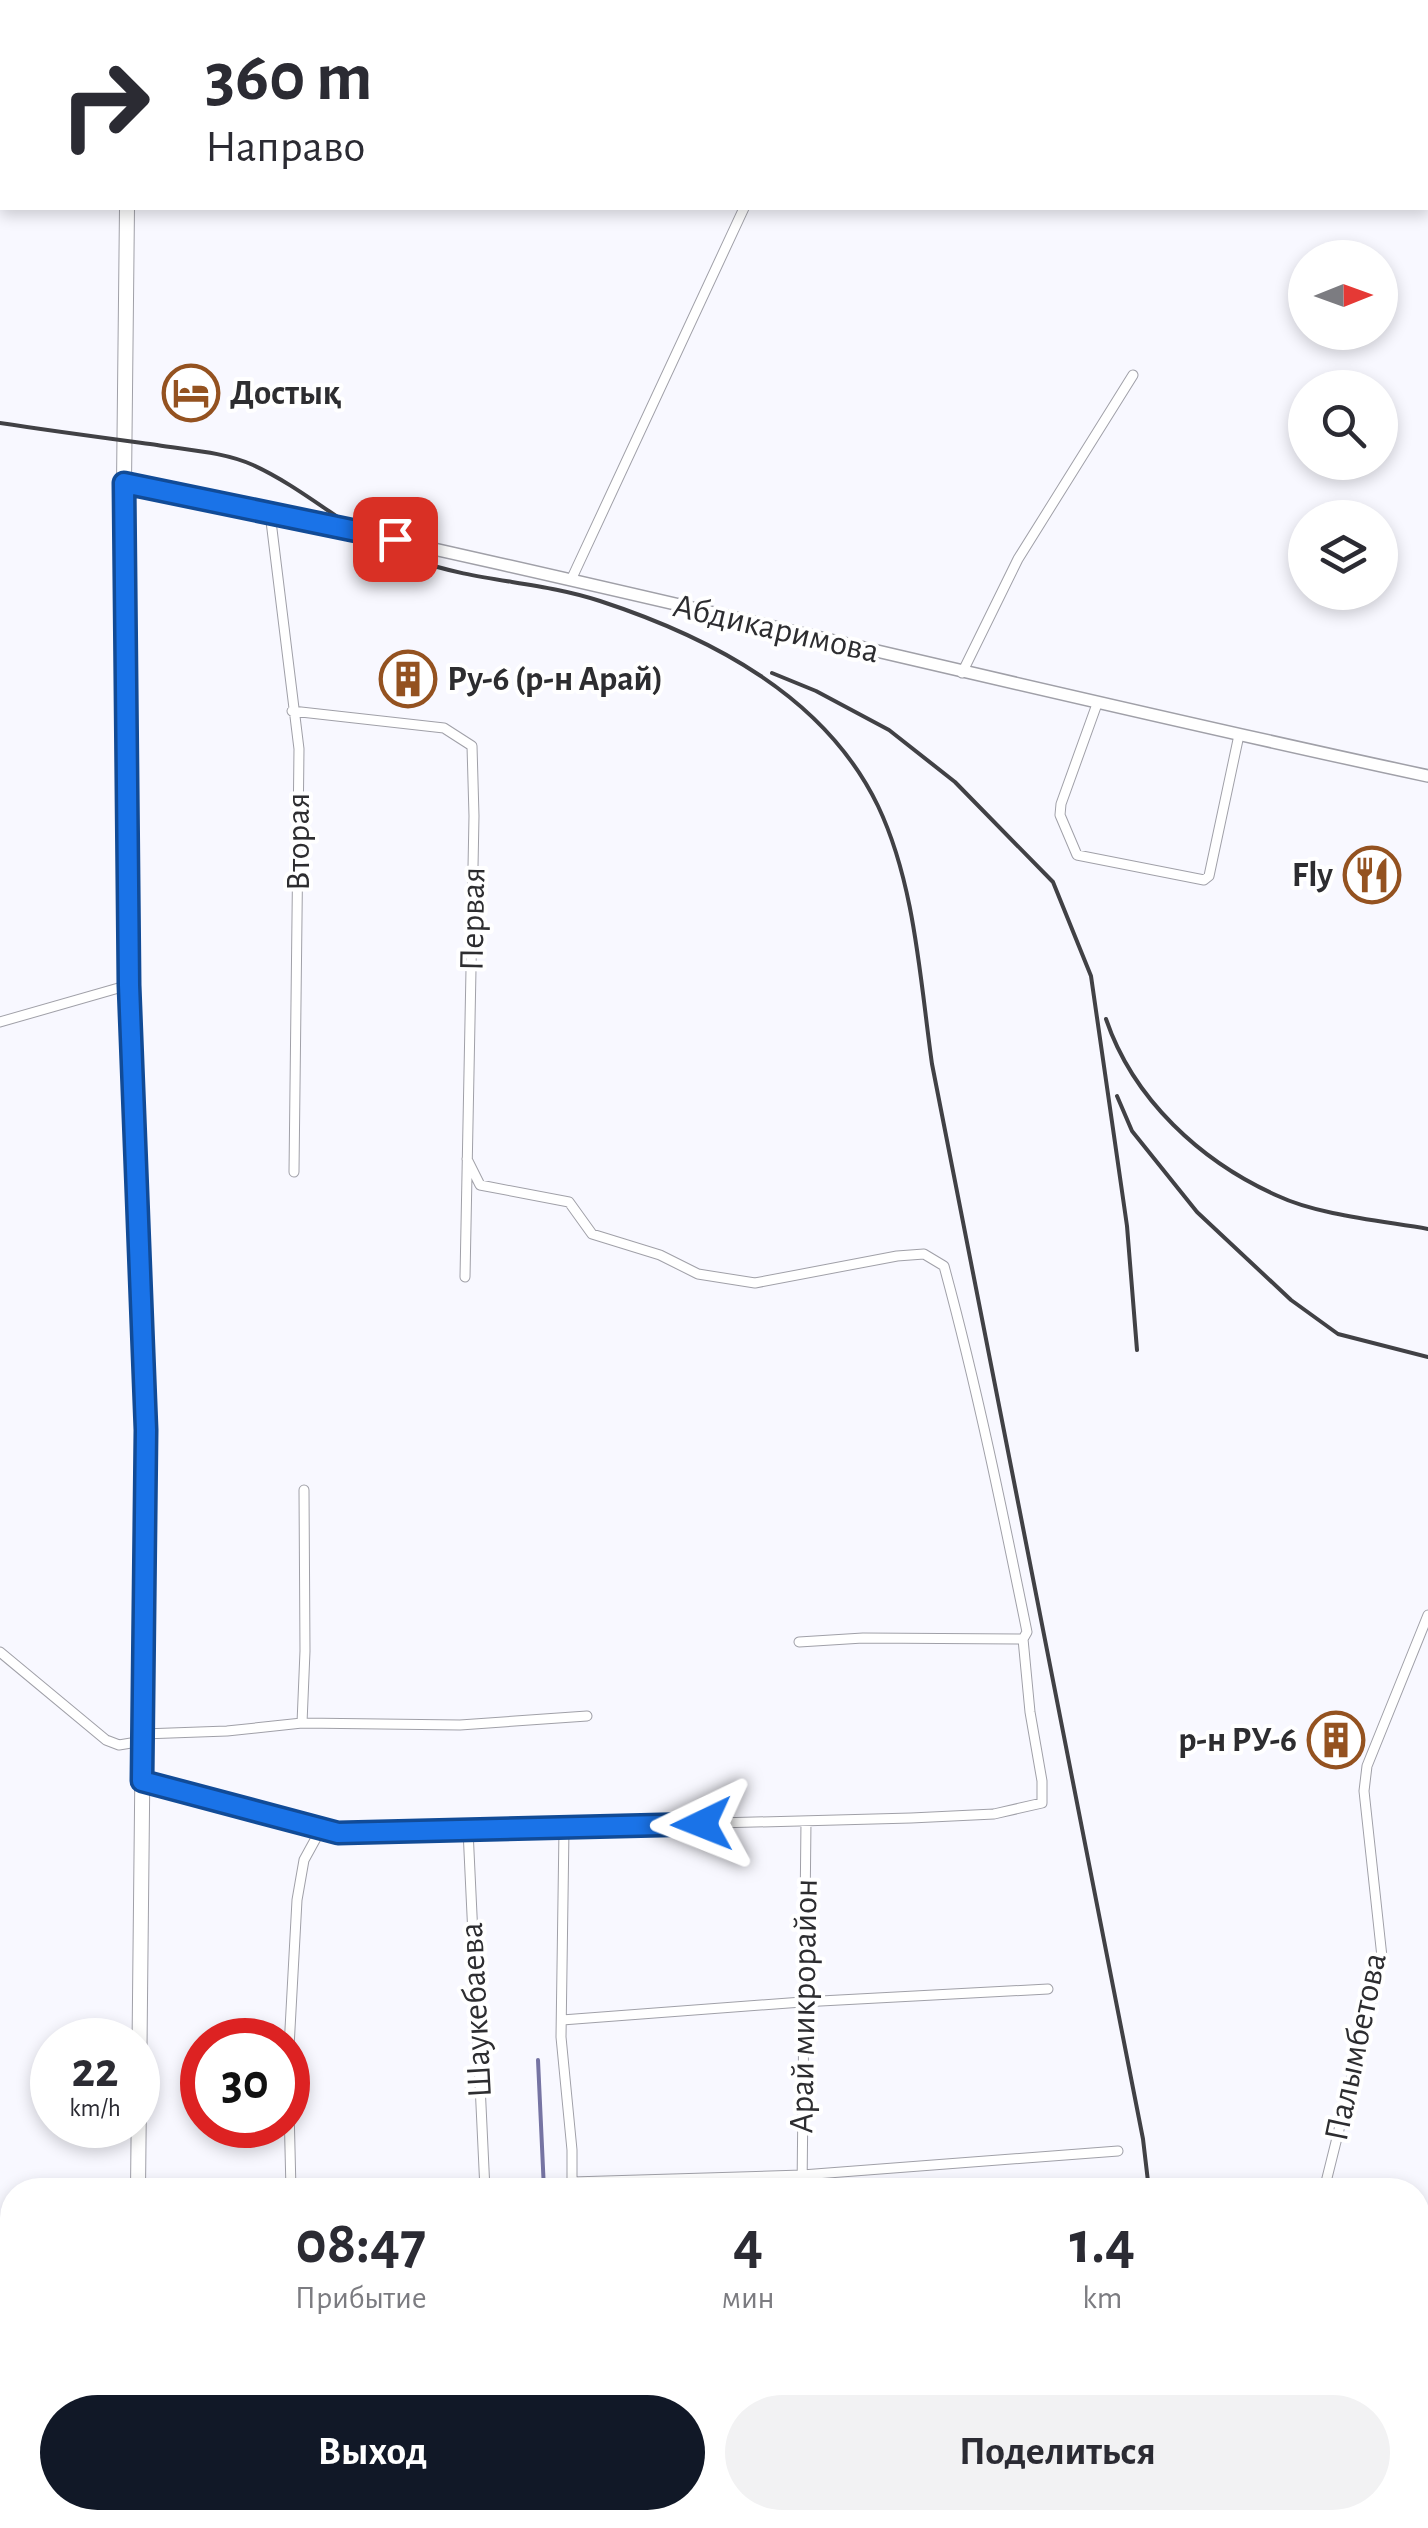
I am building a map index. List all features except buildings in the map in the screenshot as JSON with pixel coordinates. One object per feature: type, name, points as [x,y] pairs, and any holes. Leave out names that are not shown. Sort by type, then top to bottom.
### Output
[{"type":"main road","points":[[127,210],[124,483],[129,985],[146,1430],[138,2178]]},
{"type":"main road","name":"Абдикаримова","points":[[124,483],[571,580],[1098,704],[1428,776]]},
{"type":"street","points":[[571,580],[743,210]]},
{"type":"street","points":[[962,672],[1018,559],[1133,375]]},
{"type":"street","name":"Вторая","points":[[270,513],[298,749],[294,1172]]},
{"type":"street","points":[[1098,704],[1061,804],[1060,815],[1076,855],[1204,880],[1210,876],[1239,736]]},
{"type":"street","name":"Первая","points":[[292,711],[444,728],[472,746],[474,871],[465,1278]]},
{"type":"street","points":[[0,1022],[129,985]]},
{"type":"street","points":[[142,1781],[338,1833],[994,1814],[1042,1803],[1023,1640],[1027,1632],[971,1366],[944,1266],[924,1254],[755,1283],[698,1274],[660,1255],[592,1234],[569,1202],[480,1185],[467,1159]]},
{"type":"street","points":[[302,1723],[304,1490]]},
{"type":"street","name":"Палымбетова","points":[[1327,2178],[1382,1957],[1364,1791],[1367,1766],[1428,1615]]},
{"type":"street","points":[[798,1642],[863,1638],[1023,1640]]},
{"type":"street","points":[[0,1652],[106,1740],[119,1745],[143,1737],[302,1723],[460,1725],[587,1716]]},
{"type":"street","name":"Арай микрорайон","points":[[802,2178],[806,1822]]},
{"type":"street","points":[[564,1828],[562,2020],[572,2178]]},
{"type":"street","points":[[291,2178],[288,2066],[297,1900],[304,1860],[321,1829]]},
{"type":"street","name":"Шаукебаева","points":[[468,1830],[484,2178]]},
{"type":"street","points":[[562,2020],[1048,1989]]},
{"type":"street","points":[[725,2178],[1118,2151]]},
{"type":"waterway","points":[[538,2060],[543,2178]]},
{"type":"railway","points":[[0,423],[230,457],[274,476],[374,540],[416,560],[461,573],[577,594],[641,616],[722,653],[760,676],[796,702],[855,767],[878,806],[908,899],[932,1064],[1148,2178]]},
{"type":"railway","points":[[772,673],[816,691],[889,730],[955,782],[1053,882],[1091,976],[1127,1226],[1137,1350]]},
{"type":"railway","points":[[1106,1019],[1133,1076],[1152,1101],[1173,1125],[1222,1165],[1294,1203],[1428,1229]]},
{"type":"railway","points":[[1117,1096],[1132,1131],[1197,1212],[1291,1300],[1338,1334],[1428,1357]]},
{"type":"place","name":"Достық","points":[[191,393]]},
{"type":"place","name":"Ру-6 (р-н Арай)","points":[[408,679]]},
{"type":"place","name":"Fly","points":[[1372,875]]},
{"type":"place","name":"р-н РУ-6","points":[[1336,1740]]},
{"type":"route","points":[[395,539],[124,483],[129,985],[146,1430],[142,1781],[338,1833],[702,1824]]}]
